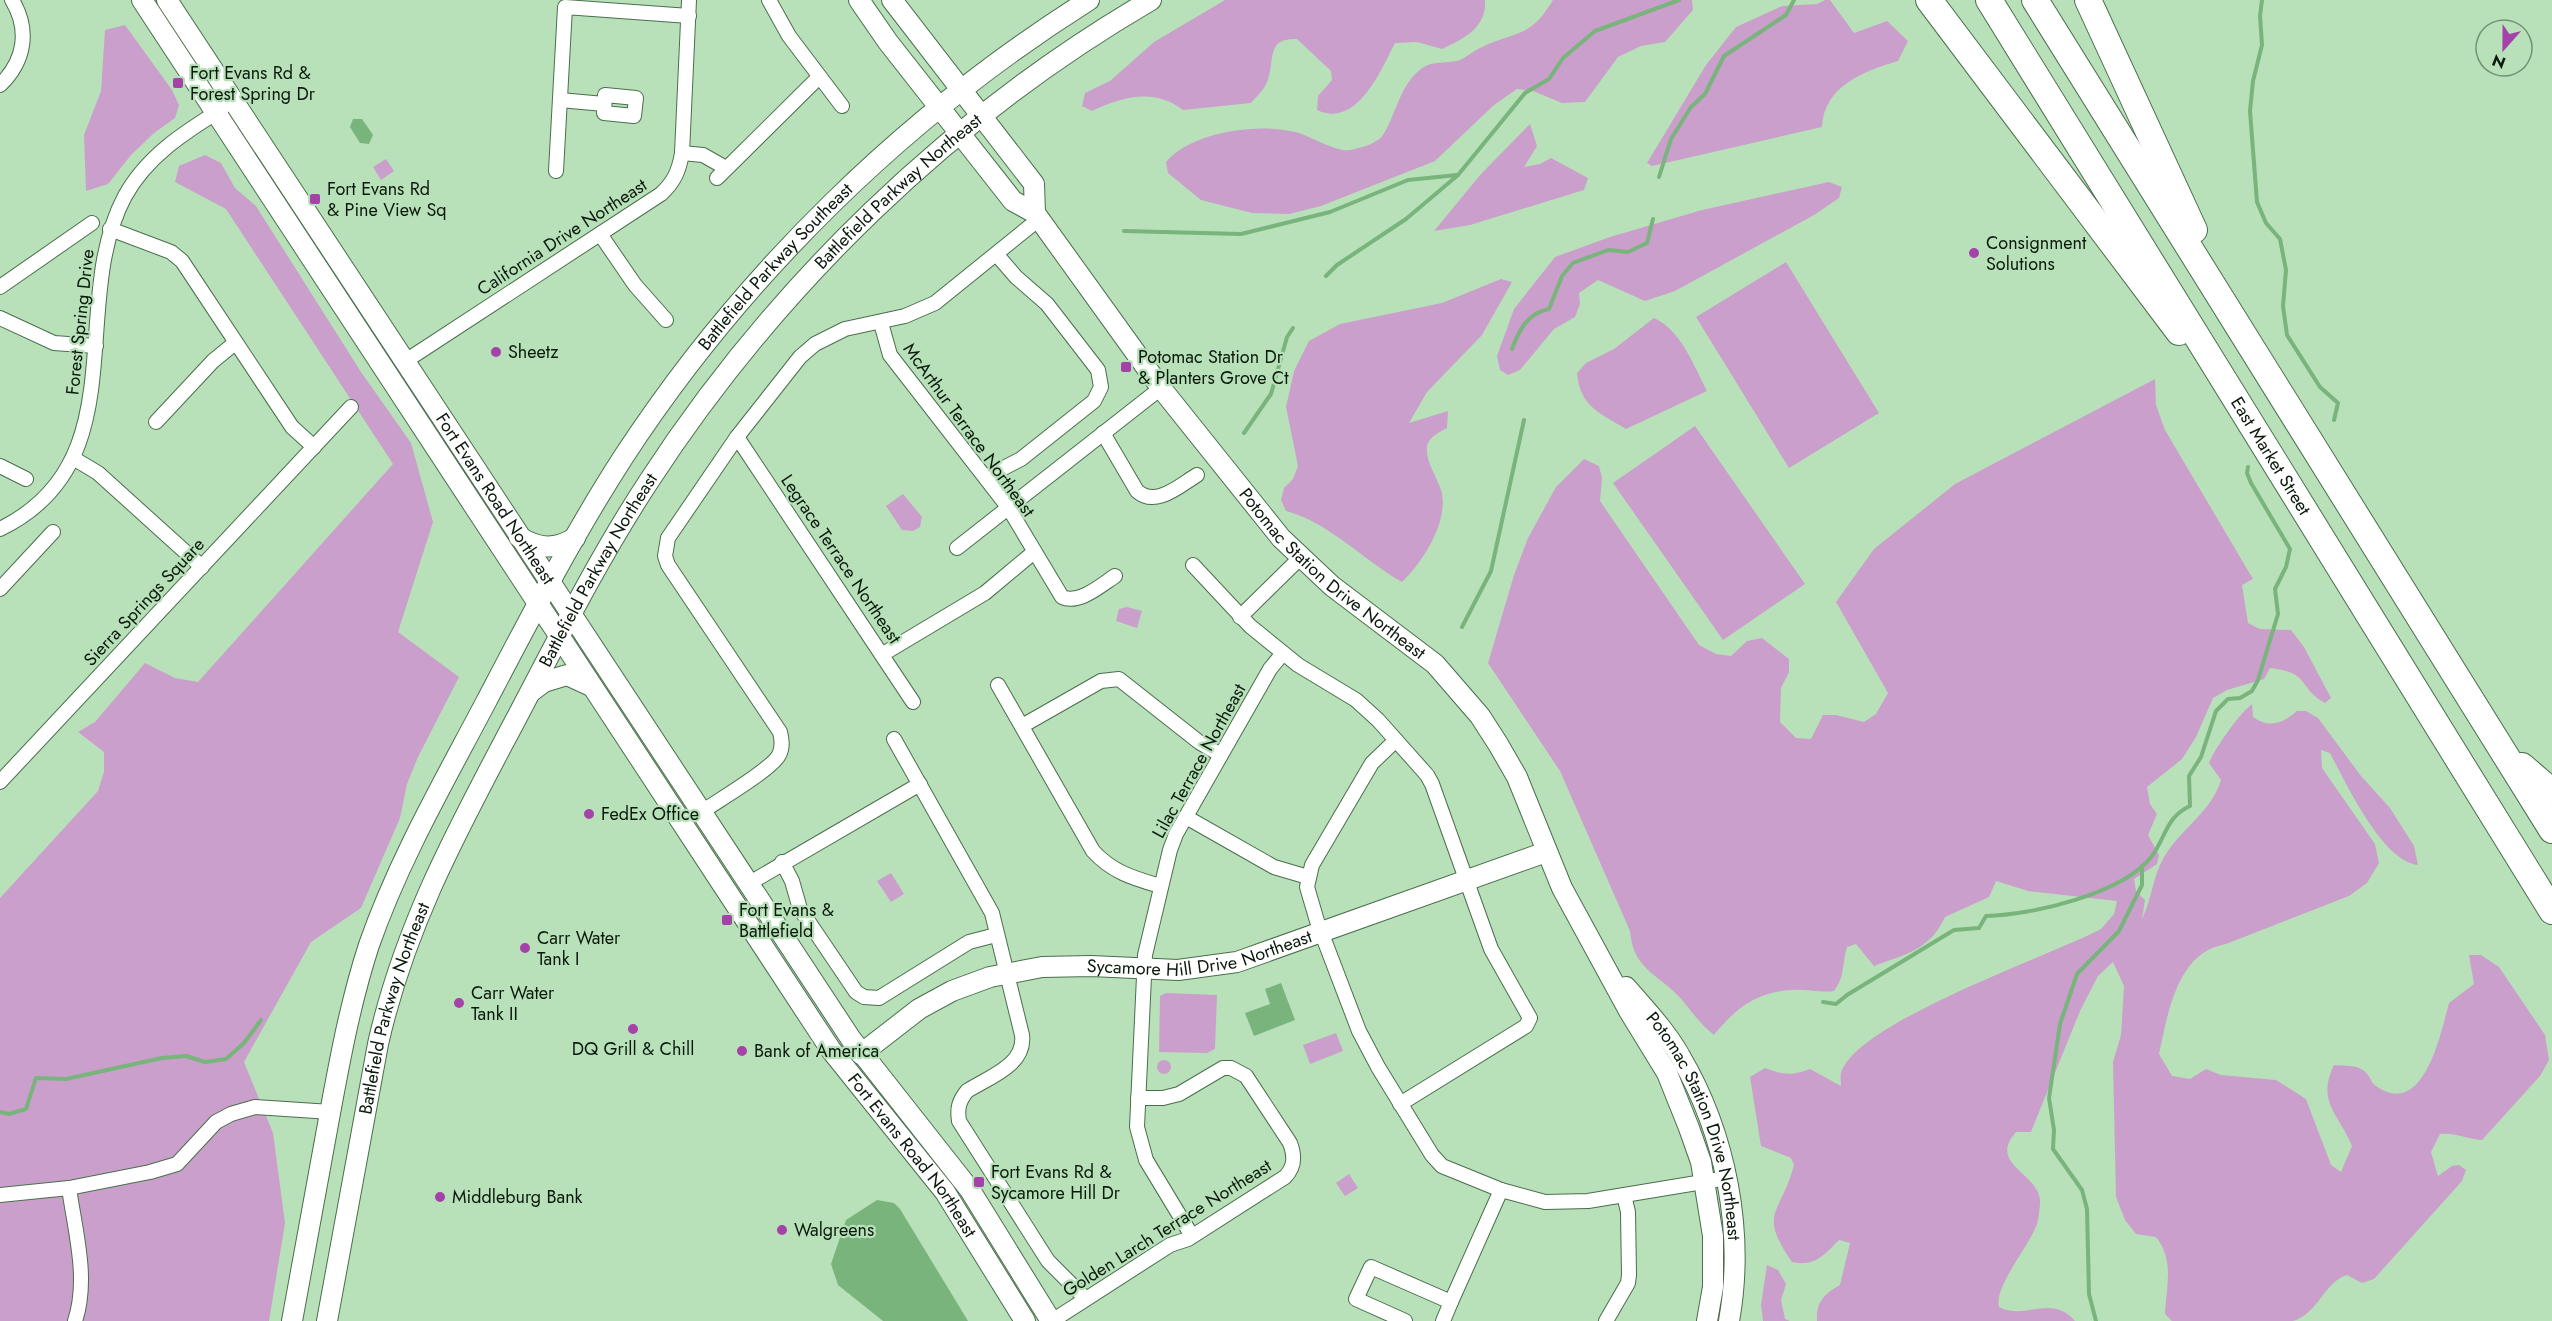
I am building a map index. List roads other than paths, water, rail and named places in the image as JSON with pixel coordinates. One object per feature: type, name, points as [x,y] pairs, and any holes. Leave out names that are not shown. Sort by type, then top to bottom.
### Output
[{"type":"highway","points":[[1929,0],[2149,296],[2246,414]]},
{"type":"highway","name":"East Market Street","points":[[1989,0],[2552,912]]},
{"type":"highway","points":[[2035,0],[2552,830]]},
{"type":"highway","points":[[2088,0],[2241,334]]},
{"type":"highway","points":[[2496,741],[2552,792]]},
{"type":"main road","name":"Fort Evans Road Northeast","points":[[142,0],[831,1050],[945,1192],[1025,1321]]},
{"type":"main road","name":"Fort Evans Road Northeast","points":[[167,0],[700,813],[861,1054],[970,1190],[1052,1321]]},
{"type":"main road","name":"Potomac Station Drive Northeast","points":[[859,0],[888,42],[1013,201],[1037,216],[1161,388],[1281,538],[1332,586],[1418,649],[1452,682],[1480,716],[1517,777],[1562,888],[1667,1073],[1689,1128],[1705,1181],[1713,1236],[1713,1287],[1707,1321]]},
{"type":"main road","points":[[892,0],[1034,184],[1037,216]]},
{"type":"main road","name":"Battlefield Parkway Southeast","points":[[538,603],[574,538],[626,454],[712,336],[775,263],[845,190],[941,107],[1089,0]]},
{"type":"main road","name":"Battlefield Parkway Northeast","points":[[327,1321],[371,1076],[397,970],[434,877],[559,635],[649,481],[710,394],[762,329],[865,219],[981,115],[1056,61],[1151,0]]},
{"type":"main road","points":[[324,279],[349,306],[390,359],[397,363],[404,362]]},
{"type":"main road","points":[[519,537],[544,547],[564,544],[574,538]]},
{"type":"main road","name":"Battlefield Parkway Northeast","points":[[292,1321],[354,996],[386,901],[406,854],[538,603]]},
{"type":"main road","points":[[530,693],[544,682],[567,675],[591,686]]},
{"type":"main road","name":"Sycamore Hill Drive Northeast","points":[[861,1054],[905,1018],[934,1000],[971,984],[1005,974],[1064,966],[1178,970],[1224,965],[1262,956],[1546,852]]},
{"type":"main road","name":"Potomac Station Drive Northeast","points":[[1597,953],[1680,1054],[1705,1107],[1727,1178],[1735,1252],[1734,1288],[1729,1321]]},
{"type":"street","points":[[0,85],[11,74],[22,50],[23,25],[12,0]]},
{"type":"street","name":"California Drive Northeast","points":[[404,362],[670,186],[677,175],[682,153],[689,0]]},
{"type":"street","points":[[769,0],[789,36],[842,106]]},
{"type":"street","points":[[556,171],[565,7],[688,16]]},
{"type":"street","points":[[682,153],[703,155],[721,173],[819,77]]},
{"type":"street","points":[[560,100],[604,104]]},
{"type":"street","name":"Forest Spring Drive","points":[[0,529],[12,524],[38,502],[73,458],[92,396],[103,265],[110,229],[127,194],[156,156],[234,102]]},
{"type":"street","points":[[700,813],[772,764],[782,749],[780,732],[668,565],[665,556],[668,538],[737,437],[800,357],[815,344],[844,330],[881,322],[921,310],[935,303],[997,255],[1037,216]]},
{"type":"street","points":[[0,287],[92,223]]},
{"type":"street","points":[[110,229],[171,252],[182,261],[292,427],[314,447]]},
{"type":"street","points":[[600,234],[635,285],[666,320]]},
{"type":"street","points":[[986,477],[1021,459],[1094,401],[1101,387],[1098,370],[1047,304],[1016,277],[997,255]]},
{"type":"street","points":[[0,318],[54,343],[96,346]]},
{"type":"street","name":"McArthur Terrace Northeast","points":[[881,322],[890,355],[1008,507],[1057,591],[1069,600],[1077,599],[1115,576]]},
{"type":"street","points":[[156,423],[213,361],[236,343]]},
{"type":"street","points":[[957,548],[1161,388]]},
{"type":"street","name":"Sierra Springs Square","points":[[0,782],[351,407]]},
{"type":"street","points":[[1103,433],[1142,496],[1157,498],[1197,475]]},
{"type":"street","name":"Legrace Terrace Northeast","points":[[737,437],[914,702]]},
{"type":"street","points":[[73,458],[98,472],[202,567]]},
{"type":"street","points":[[0,466],[26,479]]},
{"type":"street","points":[[0,589],[53,532]]},
{"type":"street","points":[[883,654],[985,593],[1034,552]]},
{"type":"street","points":[[1240,617],[1300,558]]},
{"type":"street","points":[[1193,565],[1240,617],[1283,653],[1356,700],[1396,740],[1432,784],[1497,962],[1528,1014],[1530,1022],[1400,1104]]},
{"type":"street","name":"Lilac Terrace Northeast","points":[[1192,1236],[1146,1160],[1137,1127],[1144,969],[1150,927],[1170,850],[1186,817],[1270,669],[1283,653]]},
{"type":"street","points":[[1022,726],[1101,681],[1119,679],[1199,742],[1221,755]]},
{"type":"street","points":[[998,685],[1093,850],[1113,870],[1160,886]]},
{"type":"street","points":[[894,739],[992,913],[1005,974],[1022,1035],[1021,1053],[1007,1066],[967,1091],[958,1104],[959,1121],[1048,1261],[1085,1298]]},
{"type":"street","points":[[1396,740],[1372,763],[1312,865],[1308,877],[1309,898],[1359,1031],[1424,1144],[1442,1166],[1524,1197],[1566,1203],[1727,1178]]},
{"type":"street","points":[[748,884],[782,862],[920,784]]},
{"type":"street","points":[[1186,817],[1274,867],[1308,877]]},
{"type":"street","points":[[782,862],[792,881],[800,909],[856,992],[864,997],[879,998],[969,942],[996,935]]},
{"type":"street","name":"Golden Larch Terrace Northeast","points":[[1052,1321],[1170,1245],[1192,1236],[1285,1177],[1292,1167],[1293,1152],[1246,1076],[1231,1068],[1215,1070],[1170,1097],[1138,1098]]},
{"type":"street","points":[[0,1195],[69,1188],[150,1173],[177,1164],[216,1122],[239,1111],[255,1107],[331,1112]]},
{"type":"street","points":[[69,1188],[82,1277],[81,1303],[75,1321]]},
{"type":"street","points":[[1443,1321],[1501,1190]]},
{"type":"street","points":[[1606,1321],[1628,1283],[1628,1212],[1624,1195]]},
{"type":"street","points":[[1405,1321],[1356,1299],[1371,1267],[1451,1302]]},
{"type":"waterway","points":[[1326,276],[1337,265],[1406,219],[1458,175],[1525,93],[1549,79],[1563,58],[1595,31],[1679,0]]},
{"type":"waterway","points":[[1659,177],[1671,139],[1691,107],[1705,94],[1724,56],[1786,15],[1794,0]]},
{"type":"waterway","points":[[2262,0],[2260,16],[2262,45],[2253,81],[2250,111],[2257,202],[2266,223],[2280,239],[2286,270],[2283,306],[2287,335],[2320,387],[2338,403],[2334,420]]},
{"type":"waterway","points":[[1124,231],[1241,234],[1330,212],[1408,180],[1457,175]]},
{"type":"waterway","points":[[1512,349],[1525,323],[1535,314],[1549,309],[1562,276],[1573,263],[1608,250],[1628,252],[1647,243],[1653,219]]},
{"type":"waterway","points":[[1244,433],[1271,394],[1287,337],[1293,328]]},
{"type":"waterway","points":[[1462,627],[1491,571],[1524,420]]},
{"type":"waterway","points":[[1823,1002],[1836,1004],[1954,930],[1979,928],[1986,916],[2027,912],[2075,900],[2120,881],[2152,856],[2171,822],[2190,806],[2189,776],[2201,757],[2216,711],[2228,699],[2240,698],[2252,691],[2258,680],[2278,614],[2275,589],[2286,567],[2290,549],[2251,483],[2247,473],[2248,467]]},
{"type":"waterway","points":[[2096,1321],[2089,1294],[2087,1209],[2082,1190],[2053,1149],[2054,1130],[2049,1098],[2060,1024],[2077,974],[2119,931],[2142,885],[2142,866]]},
{"type":"waterway","points":[[0,1112],[9,1114],[26,1109],[36,1078],[66,1079],[162,1058],[186,1056],[205,1062],[226,1059],[244,1043],[261,1020]]},
{"type":"place","name":"Fort Evans Rd & Forest Spring Dr","points":[[178,83]]},
{"type":"place","name":"Fort Evans Rd & Pine View Sq","points":[[315,199]]},
{"type":"place","name":"Consignment Solutions","points":[[1974,253]]},
{"type":"place","name":"Sheetz","points":[[496,352]]},
{"type":"place","name":"Potomac Station Dr & Planters Grove Ct","points":[[1126,367]]},
{"type":"place","name":"FedEx Office","points":[[589,814]]},
{"type":"place","name":"Fort Evans & Battlefield","points":[[727,920]]},
{"type":"place","name":"Carr Water Tank I","points":[[525,948]]},
{"type":"place","name":"Carr Water Tank II","points":[[459,1003]]},
{"type":"place","name":"DQ Grill & Chill","points":[[633,1029]]},
{"type":"place","name":"Bank of America","points":[[742,1051]]},
{"type":"place","name":"Fort Evans Rd & Sycamore Hill Dr","points":[[979,1182]]},
{"type":"place","name":"Middleburg Bank","points":[[440,1197]]},
{"type":"place","name":"Walgreens","points":[[782,1230]]}]
